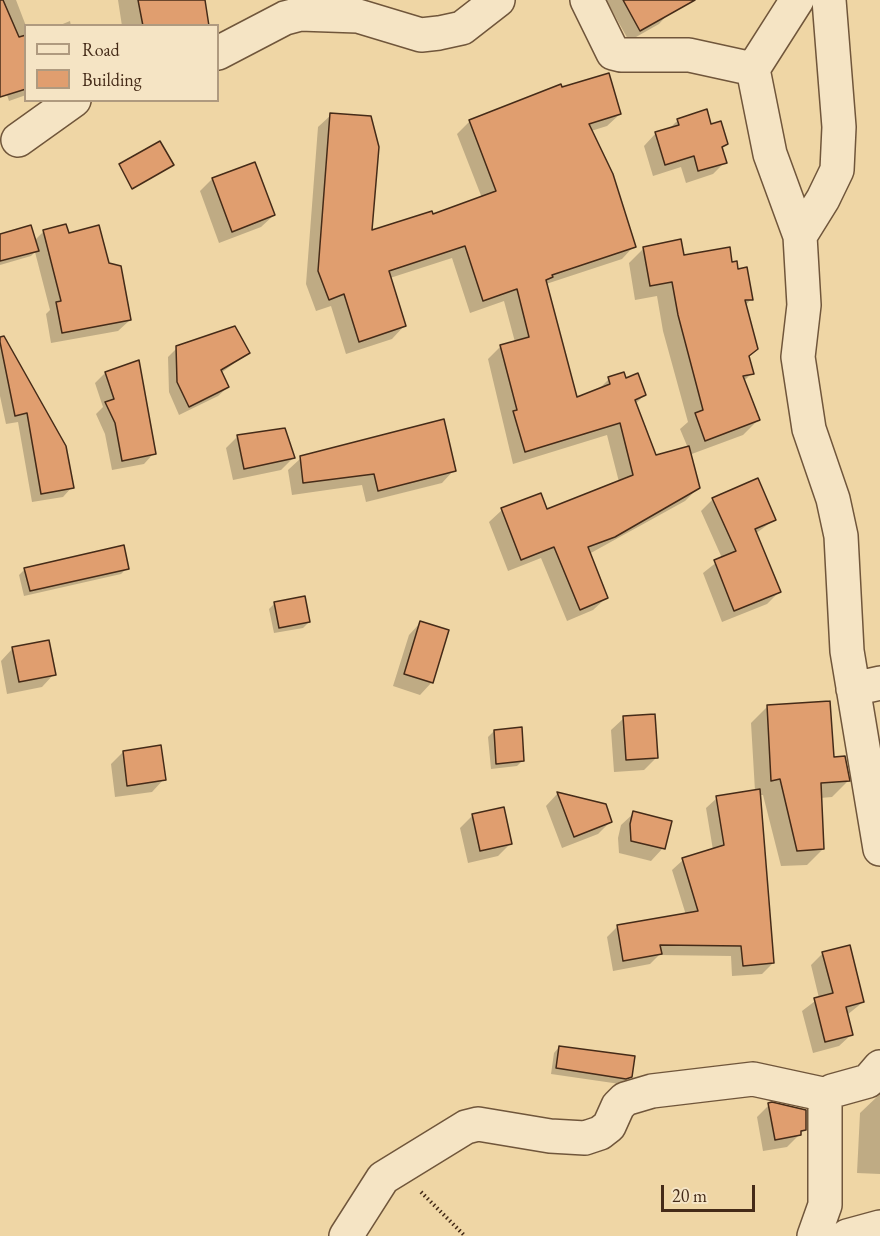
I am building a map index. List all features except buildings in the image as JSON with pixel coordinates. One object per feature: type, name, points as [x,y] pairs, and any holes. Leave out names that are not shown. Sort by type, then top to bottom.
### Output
[{"type":"street","points":[[219,52],[285,18],[300,14],[358,16],[421,34],[439,33],[462,28],[498,0]]},
{"type":"street","points":[[587,0],[613,53],[689,55],[753,69]]},
{"type":"street","points":[[797,0],[753,69],[770,154],[800,236],[804,305],[798,357],[809,429],[833,499],[841,536],[847,651],[867,686],[880,849]]},
{"type":"street","points":[[800,236],[823,199],[837,170],[840,127],[829,0]]},
{"type":"street","points":[[18,140],[71,102]]},
{"type":"street","points":[[814,1236],[825,1205],[824,1110],[827,1095],[832,1091],[868,1081],[880,1067]]},
{"type":"street","points":[[346,1236],[383,1178],[465,1127],[478,1124],[550,1136],[585,1138],[600,1133],[609,1126],[618,1106],[625,1099],[652,1091],[753,1079],[827,1095]]},
{"type":"street","points":[[847,1236],[880,1227]]},
{"type":"path","points":[[396,1169],[444,1213],[465,1236]]}]
